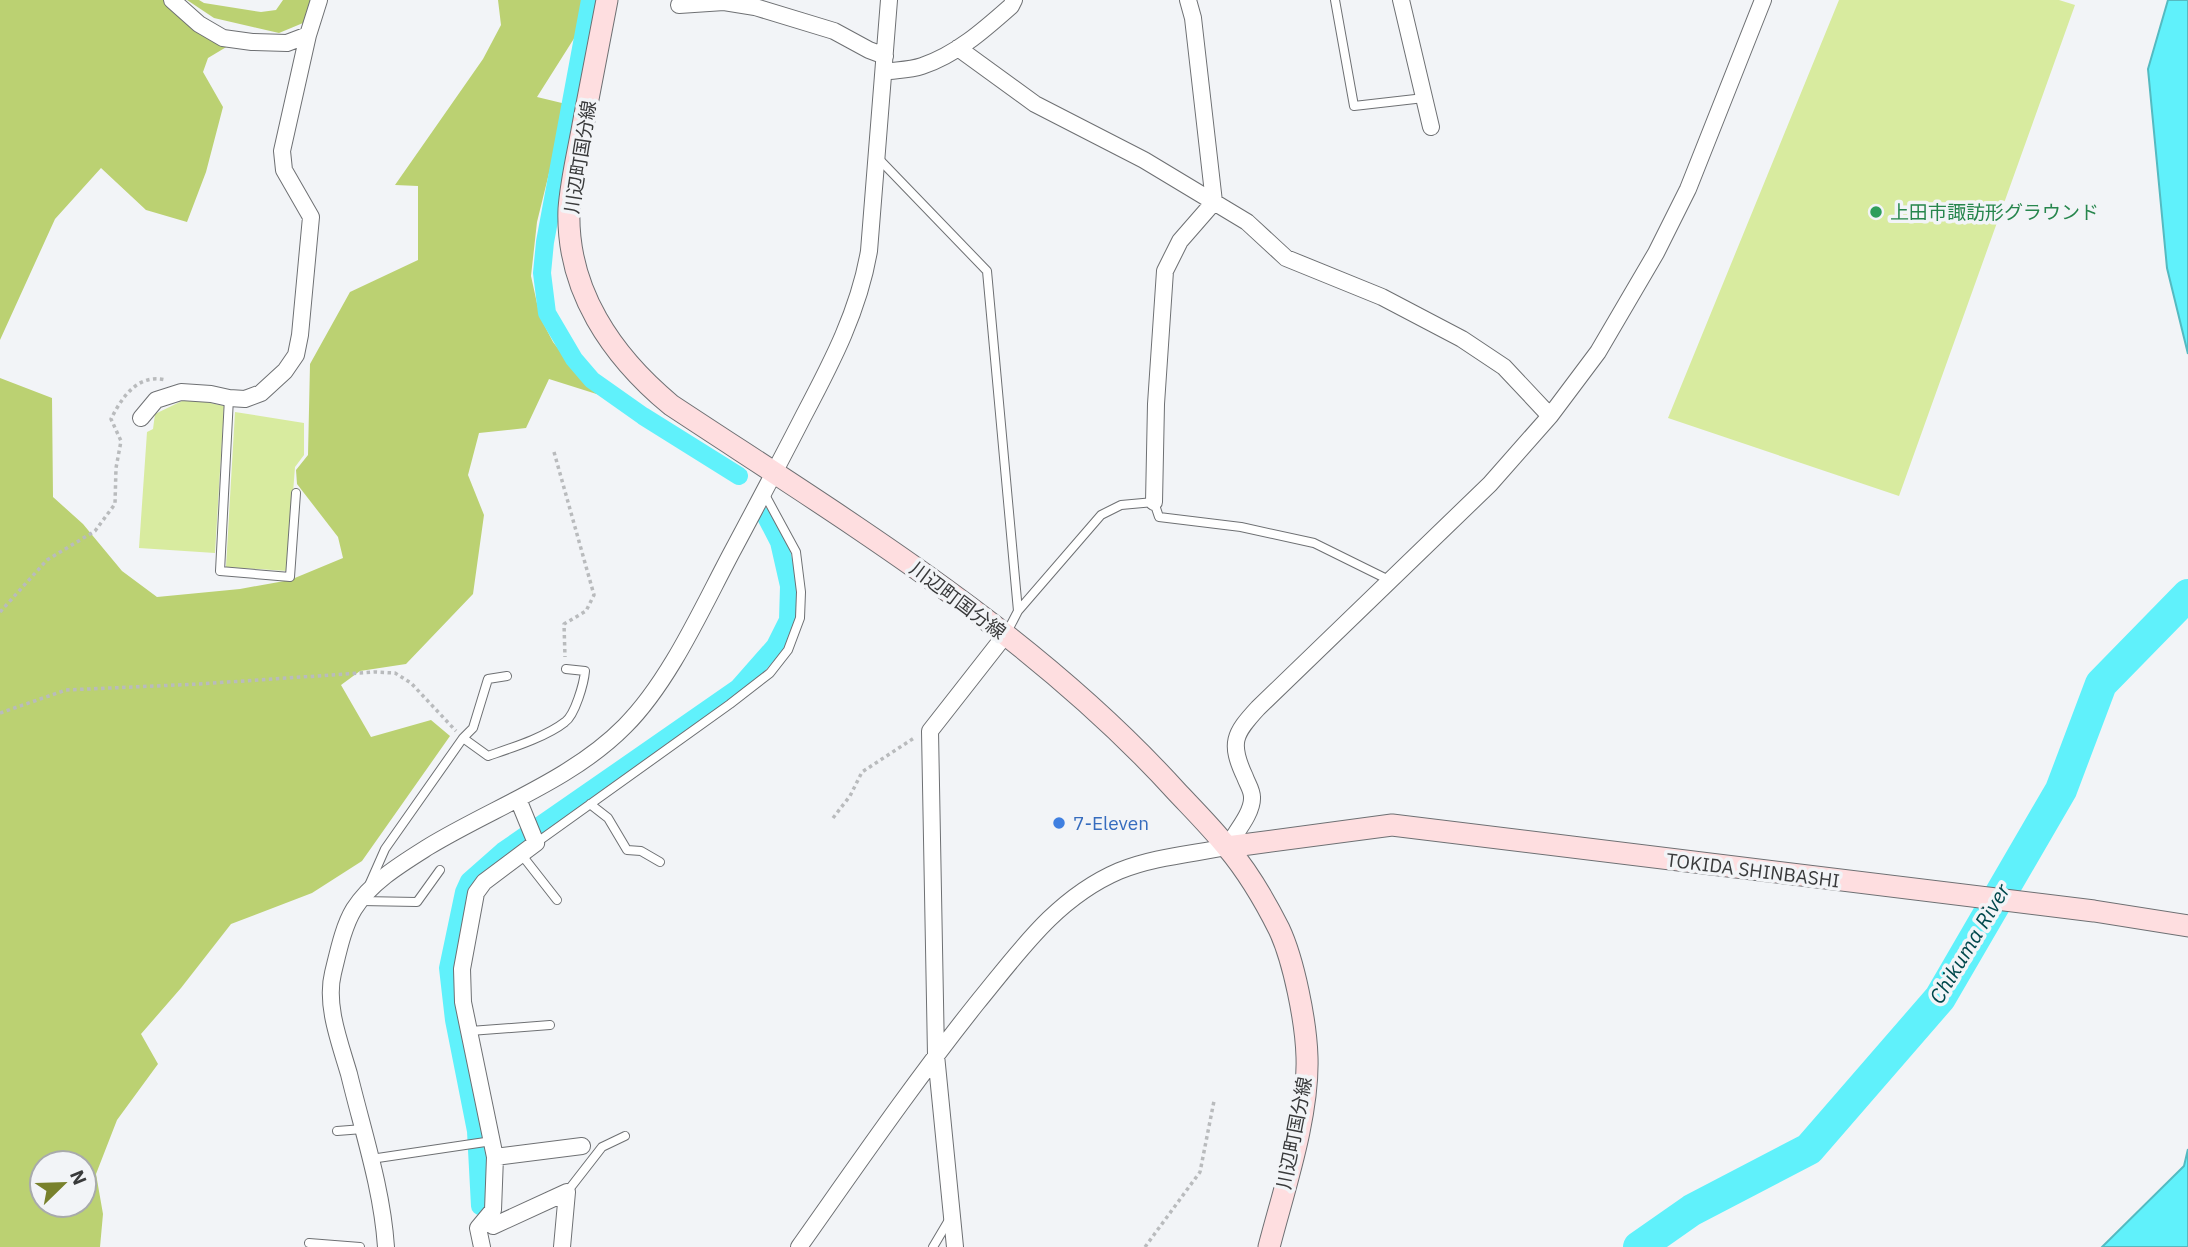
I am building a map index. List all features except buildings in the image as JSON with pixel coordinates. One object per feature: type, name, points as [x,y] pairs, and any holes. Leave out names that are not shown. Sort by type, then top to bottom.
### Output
[{"type":"street","points":[[172,0],[199,24],[223,38],[287,43],[309,35]]},
{"type":"street","points":[[141,418],[156,400],[181,392],[246,399],[261,393],[285,371],[296,355],[310,217],[284,170],[282,151],[319,0]]},
{"type":"street","name":"川辺町国分線","points":[[607,0],[570,203],[572,249],[585,297],[597,322],[642,381],[671,405],[898,555],[1006,634],[1090,704],[1151,764],[1227,847],[1264,902],[1280,933],[1294,977],[1307,1057],[1299,1130],[1269,1247]]},
{"type":"street","points":[[386,1247],[384,1212],[333,1009],[332,977],[352,912],[363,897],[401,863],[468,823],[518,799],[598,751],[626,725],[649,697],[682,646],[832,360],[864,283],[869,251],[889,0]]},
{"type":"street","points":[[679,5],[724,2],[755,7],[834,31],[869,51],[885,64],[921,67],[982,33],[1014,0]]},
{"type":"street","points":[[1154,502],[1156,404],[1165,271],[1180,241],[1214,202],[1193,18],[1188,0]]},
{"type":"street","points":[[1401,0],[1431,127]]},
{"type":"street","points":[[799,1247],[936,1055],[1028,940],[1062,904],[1118,872],[1144,863],[1227,847],[1251,806],[1253,794],[1235,757],[1236,740],[1241,728],[1258,708],[1490,484],[1550,416],[1598,352],[1656,253],[1688,189],[1763,0]]},
{"type":"street","points":[[958,48],[1035,104],[1144,160],[1248,222],[1286,258],[1382,297],[1462,339],[1504,366],[1550,416]]},
{"type":"street","points":[[955,1247],[936,1055],[930,731],[1006,634]]},
{"type":"street","points":[[482,1247],[478,1228],[493,1210],[492,1146],[463,1002],[462,969],[476,893],[484,882],[535,840],[518,799]]},
{"type":"street","name":"TOKIDA SHINBASHI","points":[[1227,847],[1392,825],[2080,910],[2188,926]]},
{"type":"street","points":[[492,1146],[582,1146]]},
{"type":"street","points":[[486,1220],[493,1226],[567,1192],[562,1247]]},
{"type":"lane","points":[[1335,0],[1354,106],[1424,98]]},
{"type":"lane","points":[[877,157],[987,271],[1018,611]]},
{"type":"lane","points":[[229,398],[220,570],[290,577],[296,493]]},
{"type":"lane","points":[[535,840],[730,704],[770,673],[788,650],[800,618],[802,592],[796,552],[764,492]]},
{"type":"lane","points":[[1006,634],[1018,611],[1101,515],[1121,505],[1154,502],[1159,517],[1241,527],[1314,543],[1391,581]]},
{"type":"lane","points":[[464,738],[488,756],[518,746],[568,721],[584,684],[585,671],[566,669]]},
{"type":"lane","points":[[440,870],[416,902],[363,897],[385,849],[473,728],[488,679],[507,676]]},
{"type":"lane","points":[[590,804],[608,818],[627,850],[641,851],[660,862]]},
{"type":"lane","points":[[521,854],[556,900]]},
{"type":"lane","points":[[470,1031],[550,1025]]},
{"type":"lane","points":[[337,1131],[363,1129]]},
{"type":"lane","points":[[567,1192],[602,1147],[625,1136]]},
{"type":"lane","points":[[371,1159],[439,1149],[492,1146]]},
{"type":"lane","points":[[933,1247],[953,1215]]},
{"type":"lane","points":[[309,1243],[360,1247]]},
{"type":"path","points":[[0,612],[47,560],[95,531],[115,504],[116,468],[121,441],[111,419],[127,391],[143,380],[163,378],[181,392]]},
{"type":"path","points":[[554,452],[594,595],[586,611],[564,624],[566,669]]},
{"type":"path","points":[[0,713],[66,690],[385,672],[395,673],[411,683],[464,738]]},
{"type":"path","points":[[833,818],[850,796],[862,772],[935,724]]},
{"type":"path","points":[[1145,1247],[1200,1172],[1214,1101]]},
{"type":"green space","points":[[0,0],[165,0],[228,46],[208,58],[203,72],[223,107],[206,172],[187,222],[146,210],[101,168],[55,219],[0,340]]},
{"type":"green space","points":[[187,0],[261,12],[276,10],[283,0],[316,0],[303,23],[279,33],[214,18]]},
{"type":"green space","points":[[498,0],[586,0],[580,29],[537,97],[566,104],[537,222],[531,276],[540,317],[553,342],[570,364],[606,397],[549,379],[526,428],[479,433],[468,475],[484,515],[473,594],[406,664],[360,671],[341,685],[371,737],[431,720],[450,736],[362,861],[312,893],[231,924],[141,1034],[158,1064],[117,1120],[98,1169],[98,1149],[28,1149],[28,1219],[98,1219],[98,1185],[103,1214],[100,1247],[0,1247],[0,378],[52,398],[53,497],[83,524],[122,571],[157,597],[240,589],[290,580],[343,558],[338,537],[297,484],[296,470],[308,455],[310,364],[350,292],[418,260],[418,186],[395,185],[483,59],[501,25]]},
{"type":"green space","name":"上田市諏訪形グラウンド","points":[[1839,0],[2059,0],[2075,5],[1899,496],[1668,418]]},
{"type":"green space","points":[[188,398],[224,406],[215,553],[139,548],[147,432],[153,429],[155,414]]},
{"type":"green space","points":[[235,412],[304,423],[304,455],[295,467],[287,571],[226,567]]},
{"type":"water","points":[[2168,0],[2188,0],[2188,354],[2167,268],[2148,69]]},
{"type":"water","points":[[2188,1149],[2188,1247],[2102,1247],[2184,1166]]},
{"type":"waterway","points":[[590,0],[545,242],[542,273],[547,313],[574,359],[592,380],[643,416],[739,476]]},
{"type":"waterway","points":[[480,1206],[476,1131],[454,1020],[448,968],[464,892],[469,881],[503,851],[738,688],[775,646],[788,620],[789,586],[779,542],[766,517]]},
{"type":"waterway","name":"Chikuma River","points":[[1639,1247],[1692,1210],[1809,1149],[1940,998],[2061,790],[2101,684],[2188,595]]},
{"type":"place","name":"上田市諏訪形グラウンド","points":[[1876,212]]},
{"type":"place","name":"7-Eleven","points":[[1059,823]]}]
